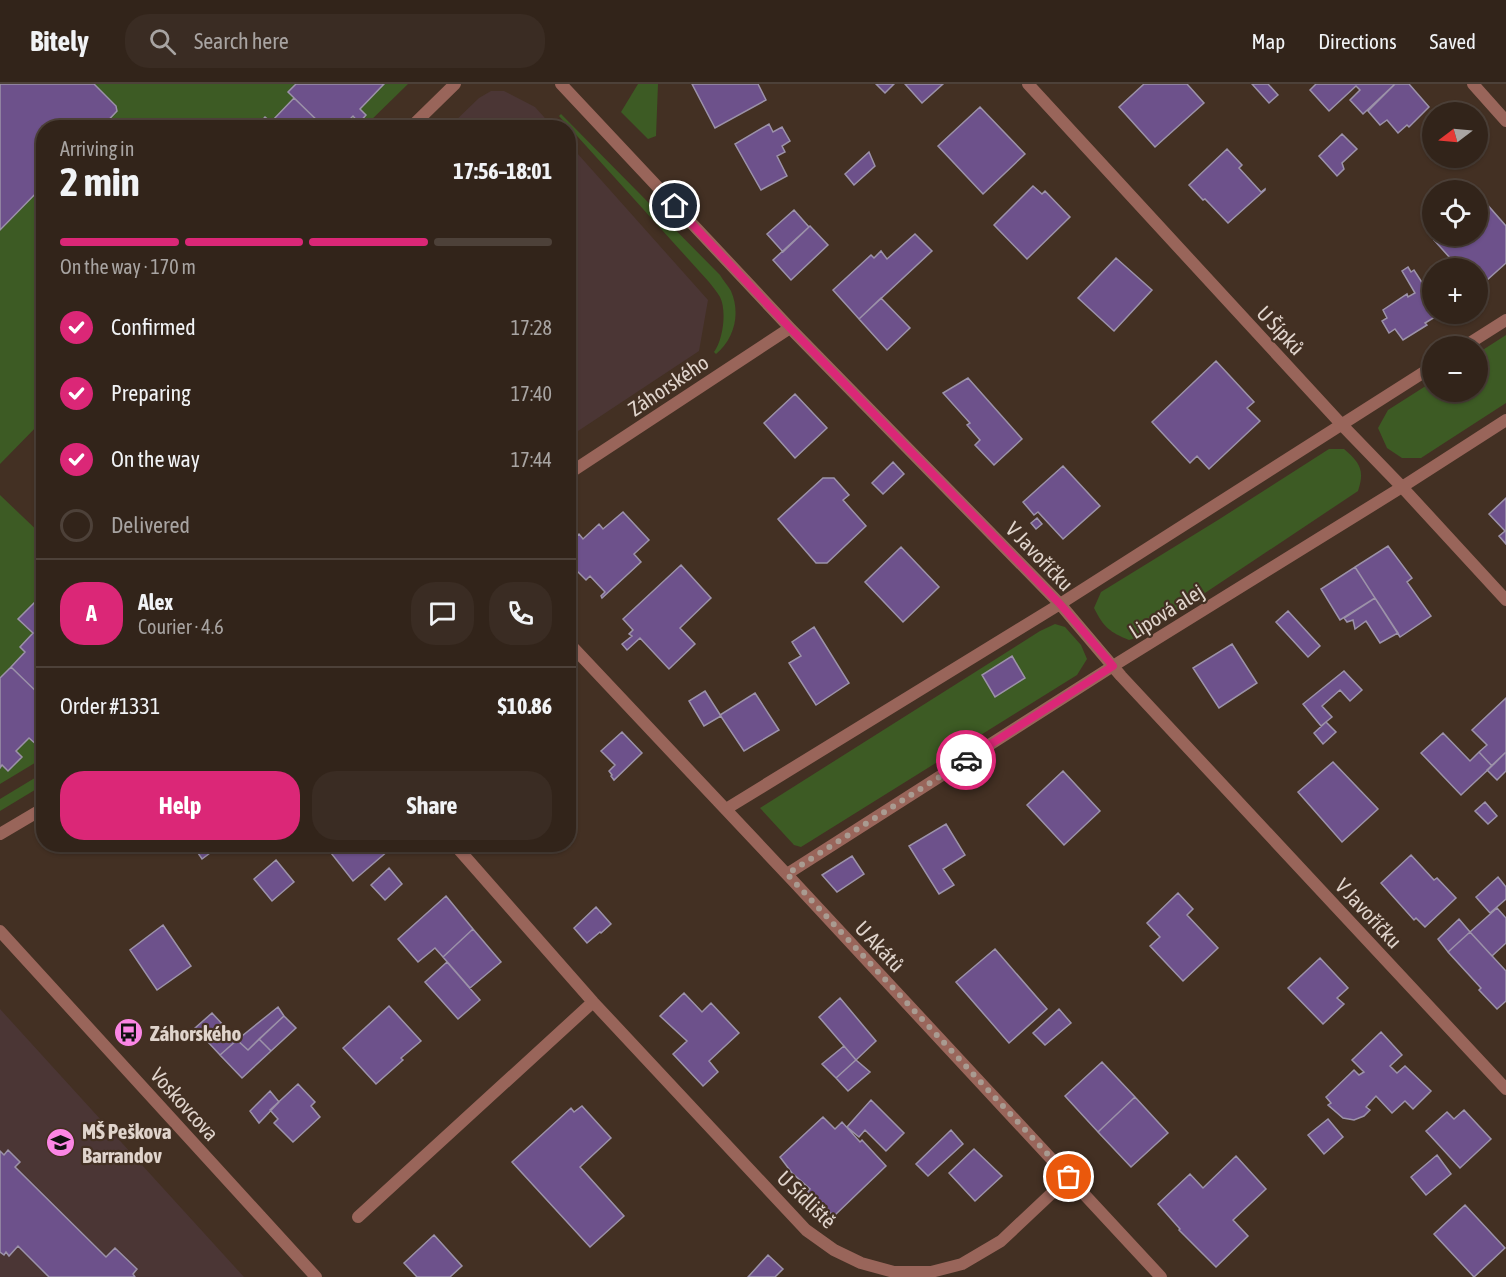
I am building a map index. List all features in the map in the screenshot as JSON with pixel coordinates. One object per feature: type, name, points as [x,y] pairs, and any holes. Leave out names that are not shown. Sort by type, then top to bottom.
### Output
[{"type":"street","points":[[418,120],[455,84]]},
{"type":"street","name":"V Javoříčku","points":[[561,84],[790,328],[1060,604],[1113,666],[1506,1089]]},
{"type":"street","name":"U Šípků","points":[[1028,84],[1506,600]]},
{"type":"street","points":[[1473,84],[1506,121]]},
{"type":"street","points":[[1481,336],[1506,320]]},
{"type":"street","name":"Záhorského","points":[[576,469],[790,328]]},
{"type":"street","points":[[726,809],[1060,604],[1422,373]]},
{"type":"street","name":"Lipová alej","points":[[787,874],[1113,666],[1506,420]]},
{"type":"street","name":"U Akátů","points":[[576,650],[1161,1277]]},
{"type":"street","points":[[0,834],[36,813]]},
{"type":"street","name":"U Sídliště","points":[[461,852],[593,1002],[806,1230],[834,1250],[861,1263],[894,1272],[930,1272],[962,1264],[1002,1241],[1069,1177]]},
{"type":"street","name":"Voskovcova","points":[[0,931],[316,1277]]},
{"type":"street","points":[[358,1217],[593,1002]]},
{"type":"shaded area","points":[[491,91],[504,91],[535,107],[547,120],[456,120],[479,98]]},
{"type":"shaded area","points":[[576,152],[708,300],[699,351],[576,432]]},
{"type":"shaded area","name":"MŠ Peškova Barrandov","points":[[0,1009],[244,1277],[0,1277]]},
{"type":"green space","points":[[94,84],[296,84],[294,98],[273,120],[265,117],[262,120],[108,120],[116,111],[116,106]]},
{"type":"green space","points":[[384,84],[408,84],[371,120],[361,120],[366,115],[360,109]]},
{"type":"green space","points":[[638,84],[658,84],[656,136],[648,139],[621,112]]},
{"type":"green space","points":[[576,129],[720,275],[730,289],[735,308],[734,326],[727,341],[716,354],[714,352],[720,340],[724,317],[719,295],[576,135]]},
{"type":"green space","points":[[36,192],[36,427],[0,464],[0,230]]},
{"type":"green space","points":[[1506,335],[1506,403],[1421,458],[1402,458],[1387,448],[1378,428],[1388,410],[1422,388],[1422,402],[1488,402],[1488,347]]},
{"type":"green space","points":[[1329,449],[1344,449],[1360,467],[1361,478],[1358,491],[1139,637],[1129,640],[1112,632],[1104,625],[1094,608],[1101,592]]},
{"type":"green space","points":[[0,495],[36,529],[36,600],[18,619],[33,633],[20,647],[25,652],[0,678]]},
{"type":"green space","points":[[1055,624],[1065,627],[1081,645],[1087,659],[1077,675],[801,847],[794,845],[760,808],[1040,631]],"holes":[[[1012,657],[1025,678],[995,696]]]},
{"type":"green space","points":[[29,738],[36,744],[36,762],[0,784],[2,765],[9,770],[21,757],[16,751]]},
{"type":"green space","points":[[36,777],[36,789],[0,811],[0,799]]},
{"type":"building","points":[[0,84],[94,84],[116,106],[117,111],[109,120],[36,120],[36,193],[0,230]]},
{"type":"building","points":[[296,84],[384,84],[360,109],[366,115],[362,120],[356,120],[353,116],[349,120],[317,120],[288,92]]},
{"type":"building","points":[[692,84],[758,84],[766,100],[715,128]]},
{"type":"building","points":[[876,84],[894,84],[885,93]]},
{"type":"building","points":[[905,84],[943,84],[922,103]]},
{"type":"building","points":[[1144,84],[1187,84],[1204,103],[1155,147],[1119,107]]},
{"type":"building","points":[[1252,84],[1268,84],[1278,95],[1269,103]]},
{"type":"building","points":[[1316,84],[1395,84],[1363,114],[1350,100],[1360,90],[1356,86],[1329,111],[1310,90]]},
{"type":"building","points":[[1395,84],[1409,84],[1425,102],[1422,102],[1422,114],[1409,127],[1407,125],[1398,133],[1387,120],[1380,125],[1368,111]]},
{"type":"building","points":[[294,98],[317,120],[273,120]]},
{"type":"building","points":[[980,107],[1025,154],[983,194],[938,146]]},
{"type":"building","points":[[769,124],[773,132],[782,127],[790,141],[782,146],[785,152],[777,156],[787,176],[761,190],[735,144]]},
{"type":"building","points":[[1342,134],[1357,149],[1342,163],[1344,169],[1337,176],[1319,156]]},
{"type":"building","points":[[1227,149],[1242,165],[1239,168],[1261,192],[1265,189],[1228,223],[1189,185]]},
{"type":"building","points":[[869,152],[875,166],[854,185],[845,174]]},
{"type":"building","points":[[1033,186],[1042,194],[1045,191],[1070,217],[1027,259],[994,225]]},
{"type":"building","points":[[1488,205],[1506,226],[1506,263],[1488,279],[1488,258],[1450,258],[1439,246],[1488,246]]},
{"type":"building","points":[[794,210],[809,227],[783,252],[767,234]]},
{"type":"building","points":[[810,226],[828,245],[791,280],[773,260]]},
{"type":"building","points":[[915,234],[932,251],[859,319],[833,290],[871,255],[874,258],[881,251],[887,259]]},
{"type":"building","points":[[1116,258],[1152,290],[1114,331],[1078,298]]},
{"type":"building","points":[[1408,267],[1411,272],[1414,270],[1422,282],[1422,324],[1427,325],[1403,340],[1395,329],[1389,333],[1382,321],[1387,318],[1383,310],[1407,294],[1408,297],[1415,293],[1402,271]]},
{"type":"building","points":[[881,298],[910,328],[887,350],[859,319]]},
{"type":"building","points":[[1216,361],[1254,402],[1247,408],[1260,421],[1209,469],[1197,456],[1190,463],[1152,422]]},
{"type":"building","points":[[968,378],[1022,439],[994,465],[975,445],[980,440],[967,425],[970,423],[943,393]]},
{"type":"building","points":[[795,394],[827,428],[795,458],[764,423]]},
{"type":"building","points":[[893,462],[904,474],[883,494],[872,483]]},
{"type":"building","points":[[1063,466],[1100,506],[1063,539],[1038,512],[1034,515],[1023,502]]},
{"type":"building","points":[[823,478],[834,478],[849,495],[843,500],[866,526],[827,563],[816,563],[778,519]]},
{"type":"building","points":[[1506,498],[1506,544],[1499,536],[1505,531],[1489,514]]},
{"type":"building","points":[[623,512],[649,540],[634,554],[641,562],[602,598],[605,592],[590,576],[586,580],[576,570],[576,537],[579,534],[583,539],[599,524],[603,529]]},
{"type":"building","points":[[1037,518],[1042,524],[1036,529],[1031,523]]},
{"type":"building","points":[[1388,546],[1412,578],[1407,582],[1431,616],[1400,637],[1355,567]]},
{"type":"building","points":[[901,547],[939,587],[903,622],[865,582]]},
{"type":"building","points":[[681,565],[711,598],[680,628],[695,644],[669,669],[640,638],[627,650],[622,644],[632,636],[629,634],[633,630],[623,619]]},
{"type":"building","points":[[1355,567],[1375,598],[1340,620],[1321,589]]},
{"type":"building","points":[[1375,598],[1398,633],[1380,643],[1366,621],[1355,629],[1353,620],[1347,622],[1344,618]]},
{"type":"building","points":[[36,601],[36,691],[11,667],[25,652],[20,647],[33,633],[18,619]]},
{"type":"building","points":[[1288,611],[1320,646],[1308,657],[1276,622]]},
{"type":"building","points":[[814,627],[849,683],[816,705],[789,663],[801,656],[792,642]]},
{"type":"building","points":[[1232,644],[1257,683],[1219,708],[1193,668]]},
{"type":"building","points":[[1012,656],[1025,678],[995,697],[982,675]]},
{"type":"building","points":[[11,667],[36,691],[36,744],[29,738],[16,751],[22,757],[8,771],[2,765],[0,768],[0,678]]},
{"type":"building","points":[[1344,671],[1362,690],[1350,701],[1340,690],[1322,706],[1332,717],[1321,726],[1303,704]]},
{"type":"building","points":[[705,691],[721,716],[704,726],[689,701]]},
{"type":"building","points":[[755,693],[779,730],[744,751],[720,715]]},
{"type":"building","points":[[1506,698],[1506,752],[1492,766],[1479,752],[1487,745],[1472,730]]},
{"type":"building","points":[[1326,722],[1336,732],[1323,744],[1314,733]]},
{"type":"building","points":[[622,732],[642,753],[614,780],[609,771],[615,765],[601,751]]},
{"type":"building","points":[[1443,733],[1470,761],[1479,752],[1492,766],[1461,795],[1421,753]]},
{"type":"building","points":[[1506,752],[1506,771],[1497,780],[1487,770]]},
{"type":"building","points":[[1333,762],[1378,809],[1342,842],[1298,792]]},
{"type":"building","points":[[1063,771],[1100,811],[1064,845],[1027,805]]},
{"type":"building","points":[[1485,802],[1497,816],[1488,824],[1475,811]]},
{"type":"building","points":[[946,824],[965,855],[943,869],[954,885],[939,894],[909,846]]},
{"type":"building","points":[[197,852],[211,852],[202,859]]},
{"type":"building","points":[[330,852],[387,852],[353,881]]},
{"type":"building","points":[[1411,855],[1434,880],[1437,878],[1456,898],[1425,927],[1416,918],[1414,920],[1381,883]]},
{"type":"building","points":[[852,856],[864,874],[837,892],[822,875]]},
{"type":"building","points":[[276,860],[294,882],[272,901],[254,879]]},
{"type":"building","points":[[389,868],[402,884],[385,900],[371,885]]},
{"type":"building","points":[[1498,877],[1506,887],[1506,899],[1490,913],[1476,897]]},
{"type":"building","points":[[1178,893],[1193,909],[1187,915],[1218,948],[1183,981],[1150,946],[1160,937],[1147,923]]},
{"type":"building","points":[[446,896],[473,929],[443,957],[435,948],[418,962],[398,939]]},
{"type":"building","points":[[596,907],[611,924],[587,943],[574,928]]},
{"type":"building","points":[[1497,908],[1506,918],[1506,943],[1492,956],[1470,932]]},
{"type":"building","points":[[1459,919],[1470,932],[1448,952],[1438,939]]},
{"type":"building","points":[[163,925],[191,966],[157,990],[130,950]]},
{"type":"building","points":[[473,929],[501,962],[470,988],[443,957]]},
{"type":"building","points":[[1470,932],[1506,971],[1506,1001],[1497,1009],[1448,952]]},
{"type":"building","points":[[995,949],[1047,1009],[1009,1043],[956,982]]},
{"type":"building","points":[[1320,958],[1348,988],[1337,998],[1344,1004],[1323,1024],[1288,988]]},
{"type":"building","points":[[447,962],[480,1000],[458,1019],[425,982]]},
{"type":"building","points":[[684,993],[702,1012],[711,1003],[739,1033],[709,1061],[718,1072],[703,1086],[673,1054],[687,1041],[660,1016]]},
{"type":"building","points":[[840,998],[876,1041],[856,1060],[819,1017]]},
{"type":"building","points":[[389,1006],[421,1041],[376,1084],[343,1048]]},
{"type":"building","points":[[278,1007],[284,1016],[248,1050],[237,1040]]},
{"type":"building","points":[[1059,1009],[1071,1023],[1045,1045],[1033,1033]]},
{"type":"building","points":[[212,1013],[237,1040],[220,1055],[195,1028]]},
{"type":"building","points":[[284,1016],[296,1028],[271,1051],[259,1039]]},
{"type":"building","points":[[1381,1032],[1402,1055],[1390,1066],[1397,1073],[1405,1066],[1431,1091],[1413,1109],[1405,1101],[1392,1113],[1376,1096],[1366,1107],[1370,1110],[1364,1116],[1354,1120],[1343,1118],[1328,1105],[1331,1103],[1326,1097],[1354,1070],[1359,1075],[1364,1072],[1352,1060]]},
{"type":"building","points":[[259,1039],[271,1051],[242,1078],[220,1055],[237,1040],[248,1050]]},
{"type":"building","points":[[844,1046],[856,1060],[836,1078],[822,1064]]},
{"type":"building","points":[[856,1060],[870,1072],[848,1091],[836,1078]]},
{"type":"building","points":[[1102,1062],[1135,1097],[1098,1132],[1065,1096]]},
{"type":"building","points":[[298,1084],[315,1102],[311,1106],[320,1117],[293,1142],[274,1123],[278,1119],[270,1110]]},
{"type":"building","points":[[270,1091],[279,1102],[259,1123],[250,1111]]},
{"type":"building","points":[[1135,1097],[1168,1133],[1131,1167],[1098,1132]]},
{"type":"building","points":[[871,1100],[904,1133],[886,1151],[865,1130],[859,1137],[847,1127]]},
{"type":"building","points":[[582,1106],[611,1138],[580,1167],[624,1216],[590,1247],[512,1162],[571,1108],[574,1112]]},
{"type":"building","points":[[1464,1110],[1491,1139],[1460,1168],[1426,1131],[1447,1112],[1454,1119]]},
{"type":"building","points":[[823,1117],[835,1129],[842,1122],[886,1166],[834,1216],[808,1192],[810,1189],[792,1173],[780,1157]]},
{"type":"building","points":[[1328,1119],[1343,1137],[1324,1154],[1308,1135]]},
{"type":"building","points":[[951,1130],[963,1144],[928,1176],[916,1164]]},
{"type":"building","points":[[974,1149],[1002,1176],[975,1201],[949,1173]]},
{"type":"building","points":[[8,1150],[20,1162],[15,1167],[106,1257],[115,1248],[137,1269],[133,1274],[135,1277],[49,1277],[18,1246],[9,1256],[6,1252],[4,1255],[0,1252],[0,1151],[4,1155]]},
{"type":"building","points":[[1437,1155],[1451,1174],[1426,1195],[1411,1177]]},
{"type":"building","points":[[1236,1156],[1266,1189],[1233,1220],[1248,1236],[1216,1267],[1179,1230],[1158,1204],[1190,1174],[1203,1188]]},
{"type":"building","points":[[1465,1205],[1505,1248],[1474,1277],[1434,1234]]},
{"type":"building","points":[[434,1235],[462,1266],[450,1277],[417,1277],[404,1263]]},
{"type":"building","points":[[768,1255],[783,1269],[775,1277],[748,1277]]},
{"type":"way so far","points":[[966,760],[787,874],[1069,1177]]},
{"type":"place","name":"Záhorského","points":[[129,1033]]},
{"type":"place","name":"MŠ Peškova Barrandov","points":[[61,1143]]},
{"type":"route","points":[[675,206],[790,328],[1060,604],[1113,666],[966,760]]}]
